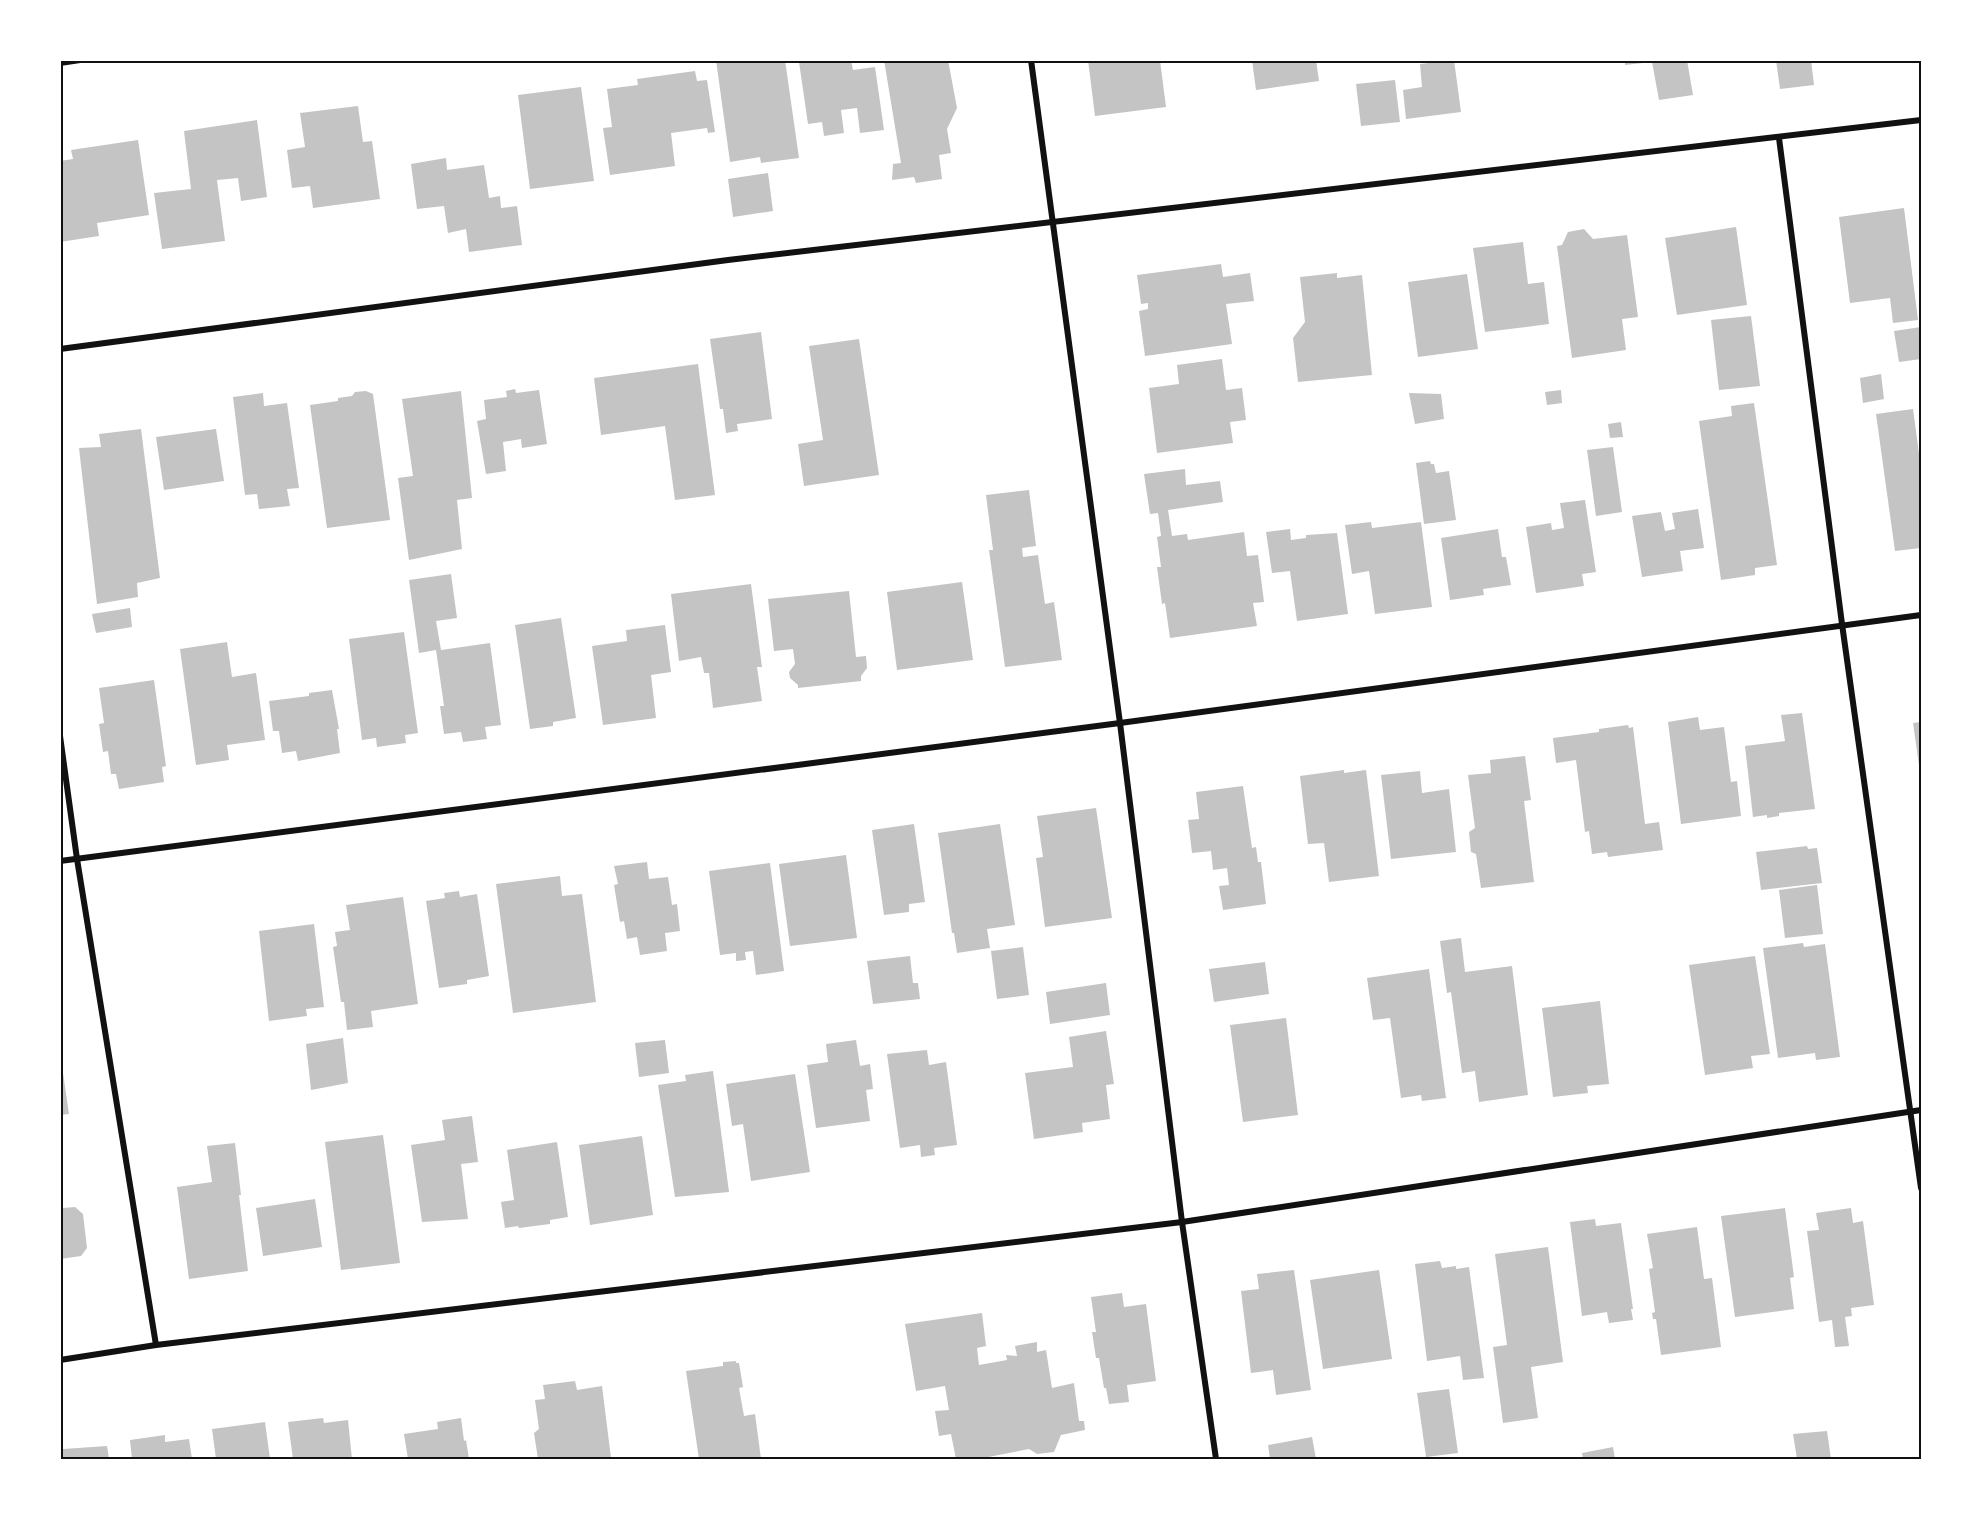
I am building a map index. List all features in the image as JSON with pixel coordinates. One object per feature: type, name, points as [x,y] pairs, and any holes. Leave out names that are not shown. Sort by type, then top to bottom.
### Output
[{"type":"street","points":[[60,63],[80,60]]},
{"type":"street","points":[[1031,60],[1120,723],[1182,1222],[1216,1459]]},
{"type":"street","points":[[60,349],[728,260],[1921,120]]},
{"type":"street","points":[[1779,138],[1842,624],[1921,1188]]},
{"type":"street","points":[[60,861],[1120,723],[1921,615]]},
{"type":"street","points":[[60,736],[77,859],[156,1345]]},
{"type":"street","points":[[60,1360],[156,1345],[1182,1222],[1921,1110]]},
{"type":"building","points":[[716,60],[785,60],[799,158],[761,163],[760,157],[730,162]]},
{"type":"building","points":[[851,60],[853,70],[875,67],[884,130],[860,133],[857,108],[841,110],[844,133],[824,136],[822,122],[808,124],[799,62]]},
{"type":"building","points":[[884,60],[948,60],[957,108],[947,129],[951,153],[939,155],[942,179],[916,183],[914,177],[892,180],[893,164],[901,163]]},
{"type":"building","points":[[1088,60],[1160,60],[1166,107],[1095,116]]},
{"type":"building","points":[[1252,60],[1316,60],[1319,81],[1256,90]]},
{"type":"building","points":[[1454,60],[1461,112],[1406,119],[1403,90],[1422,87],[1420,64]]},
{"type":"building","points":[[1625,60],[1687,60],[1693,95],[1659,100],[1652,62],[1625,65]]},
{"type":"building","points":[[1776,60],[1811,60],[1814,85],[1780,89]]},
{"type":"building","points":[[695,71],[697,81],[707,80],[715,132],[708,133],[707,128],[671,133],[675,166],[610,175],[603,128],[612,127],[607,89],[638,85],[637,79]]},
{"type":"building","points":[[1395,80],[1400,122],[1361,126],[1356,84]]},
{"type":"building","points":[[581,87],[594,181],[530,189],[518,95]]},
{"type":"building","points":[[358,106],[363,142],[372,141],[380,199],[313,208],[310,186],[292,188],[287,150],[305,147],[300,113]]},
{"type":"building","points":[[257,120],[267,197],[241,201],[238,178],[217,180],[225,241],[162,249],[154,193],[191,189],[184,131]]},
{"type":"building","points":[[138,140],[149,215],[97,223],[99,236],[60,242],[60,161],[73,159],[71,150]]},
{"type":"building","points":[[446,158],[447,170],[484,165],[489,198],[500,196],[501,208],[517,206],[522,245],[469,252],[466,229],[448,233],[444,206],[417,209],[411,164]]},
{"type":"building","points":[[768,173],[773,211],[733,217],[728,179]]},
{"type":"building","points":[[1904,208],[1918,320],[1893,323],[1890,298],[1850,303],[1839,217]]},
{"type":"building","points":[[1736,227],[1747,305],[1677,315],[1665,238]]},
{"type":"building","points":[[1584,229],[1593,239],[1627,235],[1638,317],[1622,319],[1626,350],[1572,358],[1557,246],[1562,245],[1568,232]]},
{"type":"building","points":[[1523,242],[1528,284],[1544,282],[1549,324],[1485,332],[1473,248]]},
{"type":"building","points":[[1221,264],[1223,277],[1250,273],[1254,301],[1226,304],[1232,344],[1145,356],[1139,311],[1148,309],[1148,303],[1141,304],[1137,275]]},
{"type":"building","points":[[1337,273],[1337,278],[1362,275],[1372,375],[1298,382],[1293,338],[1305,322],[1300,277]]},
{"type":"building","points":[[1467,274],[1478,349],[1418,357],[1408,282]]},
{"type":"building","points":[[1751,316],[1760,386],[1719,390],[1711,320]]},
{"type":"building","points":[[1921,327],[1921,359],[1899,362],[1894,331]]},
{"type":"building","points":[[761,332],[772,419],[737,424],[738,431],[726,433],[723,409],[720,409],[710,339]]},
{"type":"building","points":[[859,339],[879,475],[804,486],[798,444],[823,440],[809,346]]},
{"type":"building","points":[[1222,359],[1226,390],[1242,388],[1246,420],[1230,422],[1233,443],[1157,453],[1149,388],[1179,384],[1177,365]]},
{"type":"building","points":[[698,364],[715,495],[675,500],[665,426],[601,435],[594,378]]},
{"type":"building","points":[[1881,374],[1884,399],[1863,403],[1860,378]]},
{"type":"building","points":[[515,389],[516,393],[539,390],[547,444],[522,448],[521,439],[503,442],[506,471],[486,474],[477,421],[486,419],[484,400],[507,397],[506,391]]},
{"type":"building","points":[[1561,390],[1562,403],[1547,405],[1545,392]]},
{"type":"building","points":[[366,391],[373,394],[390,520],[327,528],[310,405],[338,401],[338,398]]},
{"type":"building","points":[[461,391],[472,498],[457,500],[462,549],[409,560],[398,478],[413,476],[402,399]]},
{"type":"building","points":[[263,393],[264,406],[287,403],[299,488],[287,489],[290,506],[259,509],[257,494],[245,495],[233,397]]},
{"type":"building","points":[[1409,393],[1441,394],[1444,419],[1415,424]]},
{"type":"building","points":[[1754,403],[1777,565],[1755,568],[1755,575],[1721,580],[1699,421],[1732,416],[1731,406]]},
{"type":"building","points":[[1913,409],[1921,469],[1921,548],[1895,551],[1876,414]]},
{"type":"building","points":[[1621,422],[1623,437],[1610,438],[1608,424]]},
{"type":"building","points":[[141,429],[160,578],[137,583],[138,597],[97,604],[79,448],[101,447],[99,434]]},
{"type":"building","points":[[216,429],[224,481],[164,490],[156,437]]},
{"type":"building","points":[[1613,447],[1622,512],[1596,516],[1587,450]]},
{"type":"building","points":[[1430,461],[1434,464],[1436,473],[1449,471],[1456,520],[1424,524],[1416,463]]},
{"type":"building","points":[[1185,469],[1186,485],[1220,481],[1223,502],[1168,510],[1172,536],[1187,534],[1188,540],[1244,532],[1247,556],[1258,555],[1264,602],[1253,603],[1257,626],[1170,638],[1157,567],[1161,567],[1157,537],[1161,536],[1158,513],[1150,514],[1144,474]]},
{"type":"building","points":[[1029,490],[1036,546],[1022,548],[1023,557],[1038,555],[1045,604],[1054,602],[1062,660],[1005,667],[989,550],[993,550],[986,495]]},
{"type":"building","points":[[1585,500],[1596,572],[1582,574],[1584,586],[1536,593],[1526,527],[1551,523],[1552,530],[1564,528],[1560,503]]},
{"type":"building","points":[[1698,509],[1704,548],[1680,551],[1683,571],[1642,577],[1632,516],[1661,512],[1665,531],[1675,529],[1672,513]]},
{"type":"building","points":[[1371,522],[1372,528],[1421,522],[1432,607],[1375,614],[1369,571],[1352,574],[1345,525]]},
{"type":"building","points":[[1290,529],[1291,540],[1306,538],[1306,535],[1337,533],[1348,614],[1297,621],[1290,571],[1272,573],[1266,532]]},
{"type":"building","points":[[1498,529],[1502,557],[1506,557],[1511,585],[1483,589],[1484,595],[1450,600],[1441,538]]},
{"type":"building","points":[[451,574],[457,618],[436,621],[441,650],[490,643],[501,725],[485,727],[487,739],[463,742],[461,732],[444,734],[440,706],[444,706],[436,650],[419,653],[409,580]]},
{"type":"building","points":[[962,582],[973,660],[897,670],[887,592]]},
{"type":"building","points":[[751,584],[762,667],[757,667],[762,701],[713,708],[709,673],[704,673],[701,657],[679,661],[671,594]]},
{"type":"building","points":[[849,591],[856,657],[866,656],[867,668],[861,676],[861,681],[798,688],[798,685],[790,678],[789,672],[795,664],[793,649],[774,651],[768,599]]},
{"type":"building","points":[[130,608],[132,627],[96,633],[92,614]]},
{"type":"building","points":[[561,618],[576,718],[553,722],[553,726],[530,729],[515,625]]},
{"type":"building","points":[[665,625],[671,672],[651,675],[656,718],[603,725],[592,646],[627,641],[626,630]]},
{"type":"building","points":[[404,632],[418,733],[405,735],[406,743],[377,747],[376,738],[362,740],[349,639]]},
{"type":"building","points":[[227,642],[232,677],[256,673],[265,740],[227,745],[229,760],[196,765],[180,649]]},
{"type":"building","points":[[154,680],[166,766],[162,767],[164,782],[119,789],[116,774],[111,774],[108,751],[103,752],[99,724],[104,723],[99,688]]},
{"type":"building","points":[[332,690],[339,729],[337,729],[340,753],[298,761],[296,751],[282,753],[279,731],[273,731],[269,701],[309,696],[309,693]]},
{"type":"building","points":[[1802,713],[1815,809],[1779,813],[1779,816],[1767,818],[1767,815],[1753,817],[1745,746],[1785,741],[1781,715]]},
{"type":"building","points":[[1698,717],[1700,730],[1724,727],[1731,782],[1737,781],[1741,816],[1681,824],[1668,722]]},
{"type":"building","points":[[1921,722],[1921,772],[1920,772],[1913,723]]},
{"type":"building","points":[[1628,725],[1629,728],[1633,727],[1645,824],[1659,822],[1663,850],[1608,857],[1607,852],[1592,854],[1589,831],[1585,832],[1576,760],[1556,763],[1553,738],[1599,732],[1599,729]]},
{"type":"building","points":[[1525,756],[1531,800],[1524,801],[1534,882],[1481,888],[1476,854],[1471,852],[1469,832],[1475,828],[1468,775],[1491,773],[1490,760]]},
{"type":"building","points":[[1344,770],[1344,773],[1366,770],[1379,876],[1329,882],[1324,843],[1308,844],[1300,776]]},
{"type":"building","points":[[1420,771],[1422,793],[1449,789],[1456,852],[1391,859],[1381,775]]},
{"type":"building","points":[[1243,786],[1252,848],[1256,847],[1258,862],[1261,862],[1266,904],[1223,910],[1219,886],[1229,885],[1227,868],[1213,870],[1211,851],[1192,853],[1188,820],[1199,819],[1196,792]]},
{"type":"building","points":[[1096,808],[1112,918],[1045,927],[1036,858],[1043,857],[1037,816]]},
{"type":"building","points":[[914,824],[925,902],[909,904],[909,912],[884,915],[872,830]]},
{"type":"building","points":[[1000,824],[1015,925],[987,929],[990,948],[957,953],[954,933],[952,933],[938,833]]},
{"type":"building","points":[[1807,846],[1808,849],[1817,848],[1822,883],[1761,890],[1756,852]]},
{"type":"building","points":[[846,855],[857,938],[790,946],[779,864]]},
{"type":"building","points":[[647,862],[649,879],[668,877],[672,905],[677,904],[680,931],[665,933],[667,951],[640,955],[637,937],[627,939],[624,921],[620,922],[614,885],[618,884],[614,866]]},
{"type":"building","points":[[770,863],[784,971],[756,975],[753,951],[745,952],[746,960],[736,961],[736,953],[720,955],[709,871]]},
{"type":"building","points":[[560,876],[562,896],[582,894],[596,1002],[513,1013],[496,884]]},
{"type":"building","points":[[1817,885],[1823,934],[1785,938],[1779,890]]},
{"type":"building","points":[[459,891],[460,897],[477,894],[489,976],[467,980],[467,984],[439,988],[426,901],[445,898],[444,893]]},
{"type":"building","points":[[403,897],[418,1004],[371,1011],[373,1027],[347,1030],[333,947],[337,946],[335,932],[350,930],[346,905]]},
{"type":"building","points":[[314,924],[324,1007],[306,1009],[307,1016],[269,1021],[259,931]]},
{"type":"building","points":[[1461,938],[1465,972],[1512,966],[1528,1095],[1479,1102],[1475,1071],[1462,1073],[1451,992],[1447,993],[1440,941]]},
{"type":"building","points":[[1803,943],[1804,947],[1825,944],[1840,1057],[1816,1060],[1815,1053],[1778,1058],[1763,948]]},
{"type":"building","points":[[1023,947],[1029,995],[997,999],[991,951]]},
{"type":"building","points":[[910,956],[913,983],[918,983],[920,999],[873,1004],[867,961]]},
{"type":"building","points":[[1755,956],[1770,1054],[1751,1056],[1753,1068],[1705,1075],[1689,965]]},
{"type":"building","points":[[1265,962],[1269,994],[1214,1002],[1209,969]]},
{"type":"building","points":[[1429,969],[1446,1098],[1422,1101],[1421,1095],[1401,1098],[1390,1018],[1373,1020],[1367,978]]},
{"type":"building","points":[[1106,983],[1110,1015],[1050,1024],[1046,992]]},
{"type":"building","points":[[1600,1001],[1609,1084],[1587,1086],[1588,1093],[1553,1097],[1542,1008]]},
{"type":"building","points":[[1286,1018],[1298,1115],[1243,1122],[1230,1025]]},
{"type":"building","points":[[1106,1031],[1114,1084],[1106,1085],[1110,1119],[1082,1123],[1083,1132],[1034,1139],[1025,1073],[1073,1067],[1069,1037]]},
{"type":"building","points":[[343,1038],[348,1083],[311,1090],[306,1044]]},
{"type":"building","points":[[665,1040],[669,1073],[639,1077],[635,1043]]},
{"type":"building","points":[[856,1040],[860,1066],[870,1064],[873,1089],[866,1090],[870,1121],[816,1128],[807,1065],[828,1062],[826,1044]]},
{"type":"building","points":[[927,1050],[929,1065],[946,1062],[957,1145],[934,1148],[935,1155],[921,1157],[920,1145],[900,1148],[887,1054]]},
{"type":"building","points":[[60,1066],[62,1066],[69,1114],[60,1115]]},
{"type":"building","points":[[713,1071],[729,1192],[675,1197],[658,1085],[686,1081],[685,1075]]},
{"type":"building","points":[[795,1074],[810,1172],[751,1181],[743,1124],[732,1126],[726,1084]]},
{"type":"building","points":[[472,1116],[478,1162],[461,1164],[468,1219],[422,1222],[411,1145],[445,1140],[442,1120]]},
{"type":"building","points":[[383,1135],[400,1263],[341,1270],[325,1142]]},
{"type":"building","points":[[642,1136],[653,1215],[590,1225],[579,1145]]},
{"type":"building","points":[[557,1142],[568,1217],[550,1220],[550,1224],[505,1228],[501,1202],[514,1200],[507,1150]]},
{"type":"building","points":[[235,1143],[248,1271],[189,1279],[177,1187],[212,1182],[207,1146]]},
{"type":"building","points":[[60,1199],[63,1208],[75,1207],[83,1214],[87,1248],[81,1256],[60,1259]]},
{"type":"building","points":[[315,1199],[322,1247],[263,1256],[256,1208]]},
{"type":"building","points":[[1785,1208],[1794,1277],[1790,1278],[1794,1309],[1735,1317],[1721,1216]]},
{"type":"building","points":[[1851,1208],[1853,1223],[1863,1221],[1874,1305],[1851,1308],[1852,1316],[1845,1317],[1849,1346],[1835,1347],[1832,1320],[1819,1322],[1807,1231],[1819,1230],[1816,1213]]},
{"type":"building","points":[[1595,1219],[1596,1226],[1621,1223],[1633,1320],[1609,1323],[1607,1312],[1582,1316],[1570,1222]]},
{"type":"building","points":[[1697,1227],[1704,1279],[1712,1278],[1721,1347],[1661,1355],[1656,1319],[1653,1319],[1652,1313],[1655,1312],[1649,1269],[1653,1268],[1647,1234]]},
{"type":"building","points":[[1548,1247],[1563,1362],[1531,1367],[1538,1418],[1503,1423],[1493,1347],[1507,1345],[1495,1254]]},
{"type":"building","points":[[1440,1261],[1442,1268],[1469,1267],[1484,1378],[1463,1380],[1460,1356],[1427,1361],[1415,1264]]},
{"type":"building","points":[[1294,1270],[1311,1390],[1276,1395],[1273,1370],[1251,1373],[1241,1291],[1259,1289],[1257,1274]]},
{"type":"building","points":[[1379,1270],[1392,1359],[1323,1369],[1310,1280]]},
{"type":"building","points":[[1122,1293],[1124,1307],[1146,1304],[1156,1381],[1127,1385],[1129,1402],[1109,1404],[1099,1358],[1096,1358],[1092,1332],[1096,1332],[1091,1297]]},
{"type":"building","points":[[982,1313],[986,1346],[977,1348],[979,1365],[1007,1360],[1006,1355],[1017,1356],[1015,1346],[1037,1342],[1037,1352],[1046,1350],[1052,1388],[1074,1383],[1079,1421],[1084,1421],[1085,1430],[1061,1435],[1054,1452],[1037,1454],[1029,1449],[978,1459],[956,1459],[951,1434],[939,1436],[935,1411],[949,1410],[945,1386],[916,1391],[905,1324]]},
{"type":"building","points":[[736,1361],[739,1363],[743,1387],[739,1388],[744,1416],[755,1414],[761,1459],[699,1459],[686,1371],[723,1366],[723,1362]]},
{"type":"building","points":[[575,1381],[577,1390],[602,1386],[611,1458],[538,1459],[534,1433],[539,1429],[535,1400],[545,1399],[543,1385]]},
{"type":"building","points":[[1449,1389],[1458,1453],[1426,1457],[1417,1393]]},
{"type":"building","points":[[323,1418],[324,1423],[348,1420],[352,1459],[293,1459],[288,1422]]},
{"type":"building","points":[[461,1418],[469,1459],[408,1459],[404,1434],[438,1429],[437,1422]]},
{"type":"building","points":[[265,1422],[270,1459],[216,1459],[212,1429]]},
{"type":"building","points":[[1827,1431],[1831,1459],[1797,1459],[1793,1434]]},
{"type":"building","points":[[165,1435],[165,1442],[189,1439],[192,1459],[132,1459],[130,1440]]},
{"type":"building","points":[[1312,1437],[1316,1459],[1270,1459],[1268,1445]]},
{"type":"building","points":[[62,1446],[63,1449],[107,1446],[109,1459],[60,1459],[60,1447]]},
{"type":"building","points":[[1613,1447],[1615,1459],[1583,1459],[1582,1453]]}]
